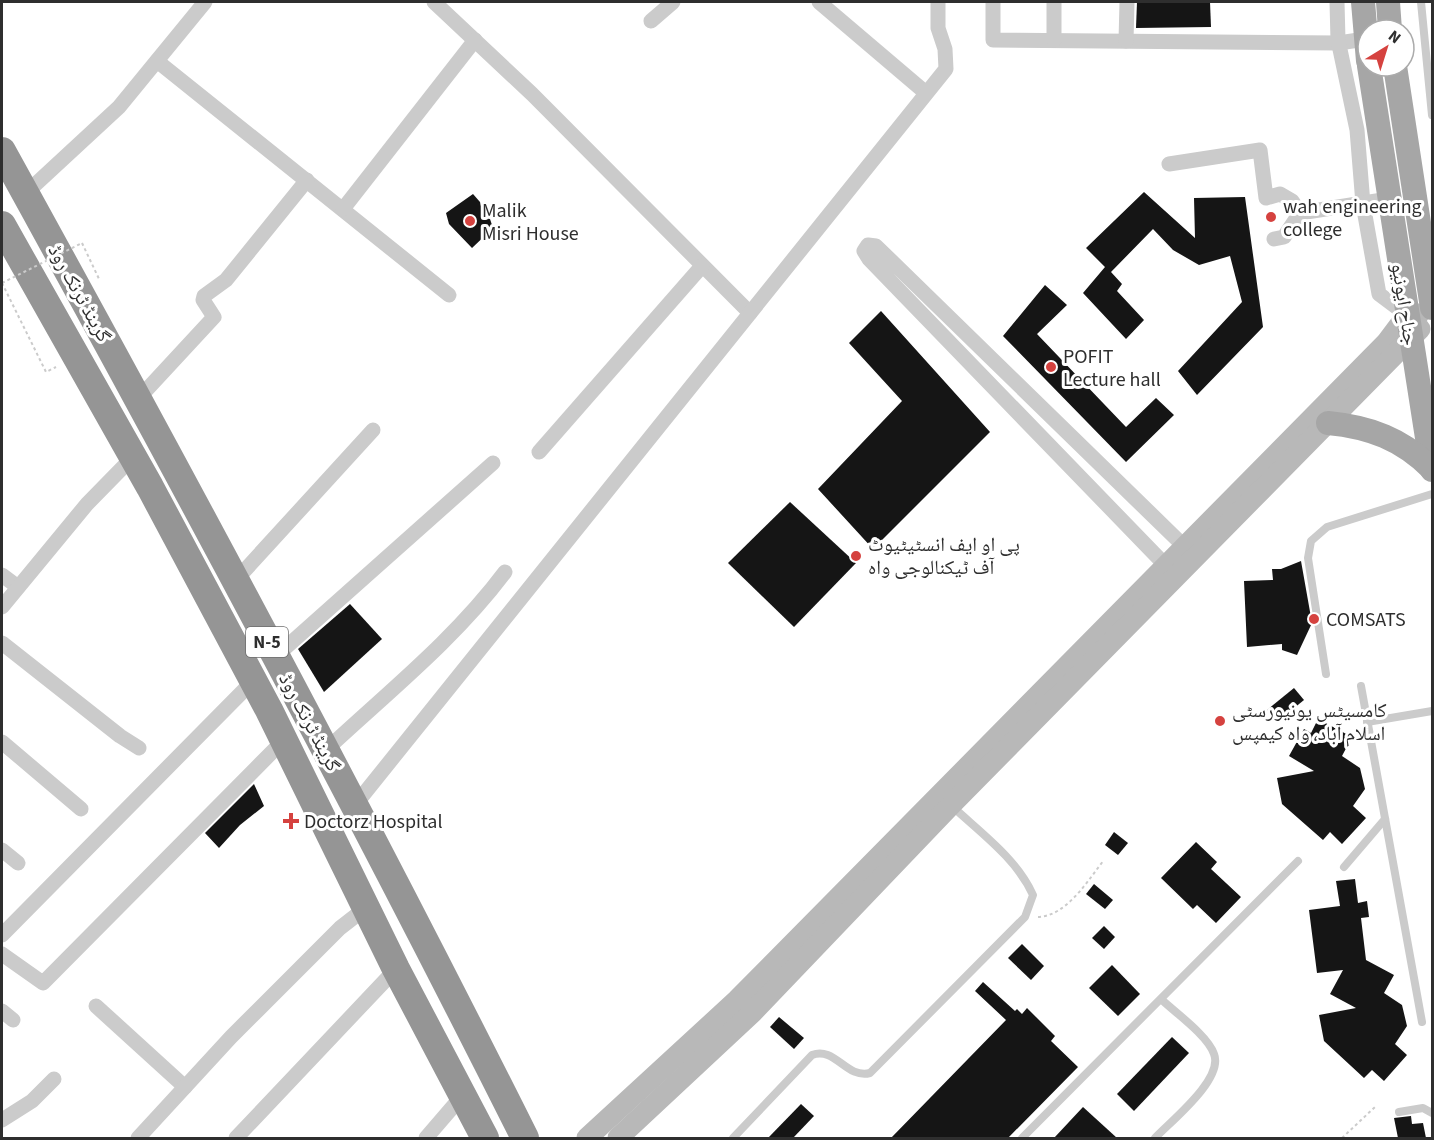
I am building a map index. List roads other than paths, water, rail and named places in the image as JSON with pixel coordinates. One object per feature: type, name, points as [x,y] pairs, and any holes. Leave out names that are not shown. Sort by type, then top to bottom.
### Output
[{"type":"highway","name":"گرینڈ ٹرنک روڈ","points":[[2,151],[139,398],[326,750],[525,1138]]},
{"type":"highway","name":"گرینڈ ٹرنک روڈ","points":[[5,242],[132,457],[253,681],[396,969],[481,1130]]},
{"type":"highway","points":[[481,1130],[509,1107]]},
{"type":"main road","points":[[1363,2],[1364,18]]},
{"type":"main road","points":[[1388,2],[1389,18]]},
{"type":"main road","name":"جناح ایونیو","points":[[1371,78],[1432,469]]},
{"type":"main road","name":"جناح ایونیو","points":[[1397,78],[1432,308]]},
{"type":"main road","points":[[1323,418],[1372,430],[1396,439],[1432,469]]},
{"type":"street","points":[[26,194],[119,107],[205,2]]},
{"type":"street","points":[[434,2],[532,94],[750,313]]},
{"type":"street","points":[[651,21],[673,2]]},
{"type":"street","points":[[819,2],[926,93]]},
{"type":"street","points":[[355,805],[946,69],[945,49],[938,27],[938,2]]},
{"type":"street","points":[[993,2],[993,40],[1339,43],[1356,47]]},
{"type":"street","points":[[1054,2],[1054,40]]},
{"type":"street","points":[[1126,41],[1127,2]]},
{"type":"street","points":[[1337,2],[1339,43],[1357,130],[1363,204],[1379,294],[1407,315],[1432,313]]},
{"type":"street","points":[[343,209],[475,40]]},
{"type":"street","points":[[157,61],[449,295]]},
{"type":"street","points":[[1169,164],[1260,150],[1266,198],[1280,194],[1292,201],[1300,213]]},
{"type":"street","points":[[139,398],[214,317],[203,300],[204,296],[226,280],[307,180]]},
{"type":"street","points":[[1274,239],[1284,237],[1300,213],[1389,199]]},
{"type":"street","points":[[1171,571],[869,259],[864,251],[868,245],[876,246],[1189,552]]},
{"type":"street","points":[[539,452],[702,266]]},
{"type":"street","points":[[587,1138],[737,1000],[945,799],[1323,418],[1411,342],[1432,313]]},
{"type":"street","points":[[1323,418],[1407,315]]},
{"type":"street","points":[[235,581],[373,430]]},
{"type":"street","points":[[2,607],[87,504],[132,457]]},
{"type":"street","points":[[275,657],[493,463]]},
{"type":"street","points":[[326,750],[449,637],[488,596],[505,572]]},
{"type":"street","points":[[2,575],[18,587]]},
{"type":"street","points":[[2,643],[120,736],[139,748]]},
{"type":"street","points":[[2,935],[253,681]]},
{"type":"street","points":[[2,954],[43,983],[284,740]]},
{"type":"street","points":[[2,742],[81,809]]},
{"type":"street","points":[[618,1138],[753,1012],[945,799]]},
{"type":"street","points":[[2,850],[18,863]]},
{"type":"street","points":[[138,1138],[340,928],[367,907]]},
{"type":"street","points":[[236,1138],[396,969]]},
{"type":"street","points":[[96,1006],[185,1088]]},
{"type":"street","points":[[2,1120],[32,1101],[54,1079]]},
{"type":"street","points":[[426,1138],[463,1095]]},
{"type":"lane","points":[[1421,2],[1432,115]]},
{"type":"lane","points":[[1326,674],[1308,558],[1311,541],[1327,528],[1432,494]]},
{"type":"lane","points":[[1361,686],[1422,1022]]},
{"type":"lane","points":[[1367,722],[1432,711]]},
{"type":"lane","points":[[733,1138],[812,1055],[820,1052],[830,1055],[853,1072],[870,1073],[1025,917],[1033,895],[1026,880],[1016,866],[945,799]]},
{"type":"lane","points":[[1344,867],[1385,819]]},
{"type":"lane","points":[[1022,1138],[1298,861]]},
{"type":"lane","points":[[1155,1138],[1207,1084],[1216,1065],[1214,1053],[1205,1041],[1162,1000]]},
{"type":"lane","points":[[1399,1112],[1423,1108],[1432,1113]]},
{"type":"place","name":"wah engineering college","points":[[1271,217]]},
{"type":"place","name":"Malik Misri House","points":[[470,221]]},
{"type":"place","name":"POFIT Lecture hall","points":[[1051,367]]},
{"type":"place","name":"پی او ایف انسٹیٹیوٹ آف ٹیکنالوجی واہ","points":[[856,556]]},
{"type":"place","name":"COMSATS","points":[[1314,619]]},
{"type":"place","name":"کامسیٹس یونیورسٹی اسلام آباد، واہ کیمپس","points":[[1220,721]]},
{"type":"place","name":"Doctorz Hospital","points":[[291,821]]}]
